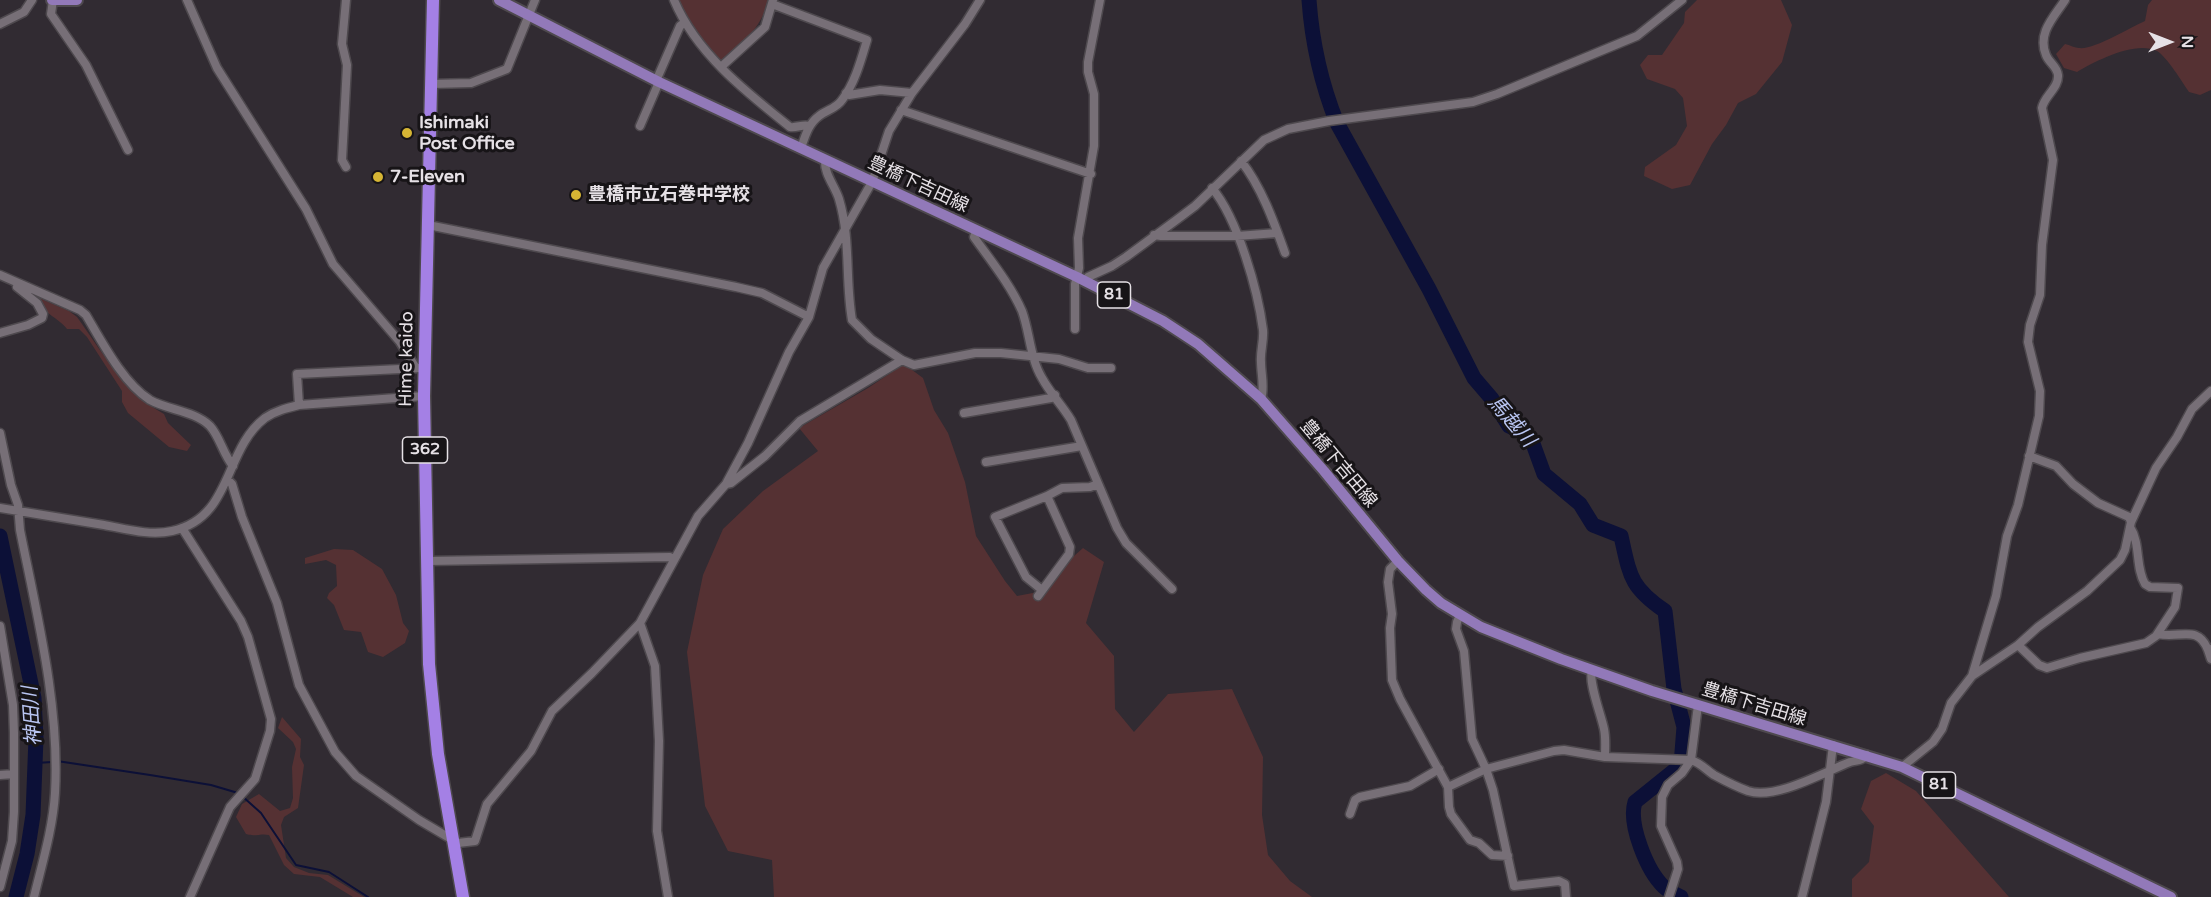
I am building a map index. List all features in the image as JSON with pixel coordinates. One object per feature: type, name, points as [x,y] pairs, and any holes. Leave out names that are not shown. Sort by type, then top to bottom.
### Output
[{"type":"highway","name":"Hime kaido","points":[[433,0],[428,225],[420,368],[424,396],[429,664],[432,705],[463,897]]},
{"type":"main road","points":[[52,0],[77,0]]},
{"type":"main road","name":"豊橋下吉田線","points":[[499,0],[658,81],[1081,279],[1163,321],[1198,344],[1260,399],[1324,471],[1398,561],[1426,590],[1460,615],[1503,637],[1652,691],[1902,766],[2158,894],[2170,897]]},
{"type":"street","points":[[0,24],[24,12],[32,0]]},
{"type":"street","points":[[52,0],[51,15],[86,65],[128,150]]},
{"type":"street","points":[[187,0],[218,68],[306,209],[333,264],[420,368]]},
{"type":"street","points":[[346,0],[342,44],[347,65],[342,160],[346,167]]},
{"type":"street","points":[[432,84],[471,82],[507,69],[535,0]]},
{"type":"street","points":[[674,0],[684,23],[741,88],[790,127],[809,126]]},
{"type":"street","points":[[227,479],[232,484],[242,517],[277,603],[299,686],[335,752],[356,776],[419,820],[458,843],[475,841],[487,804],[531,751],[552,711],[640,623],[698,516],[726,484],[748,443],[789,352],[809,317],[823,268],[872,182],[889,131],[912,93],[965,24],[980,0]]},
{"type":"street","points":[[1075,329],[1081,279],[1078,238],[1091,174],[1094,146],[1094,94],[1088,72],[1088,62],[1100,0]]},
{"type":"street","points":[[1081,279],[1119,261],[1195,206],[1264,140],[1288,129],[1340,119],[1473,102],[1497,94],[1637,36],[1682,0]]},
{"type":"street","points":[[1972,676],[1996,596],[2007,536],[2018,505],[2039,416],[2040,397],[2029,352],[2028,336],[2040,295],[2042,245],[2053,160],[2042,108],[2057,82],[2058,75],[2056,68],[2045,54],[2044,40],[2049,20],[2065,0]]},
{"type":"street","points":[[721,67],[765,27],[772,2],[867,40],[858,70],[846,93],[831,110],[819,116],[809,126],[801,148]]},
{"type":"street","points":[[640,126],[680,26],[684,23]]},
{"type":"street","points":[[846,93],[849,95],[880,90],[912,93]]},
{"type":"street","points":[[901,110],[1091,174]]},
{"type":"street","points":[[825,160],[825,168],[838,195],[846,226],[852,320],[871,339],[902,360],[914,365],[975,353],[1033,355],[1059,358],[1088,368],[1111,368]]},
{"type":"street","points":[[1241,161],[1247,168],[1285,253]]},
{"type":"street","points":[[1212,188],[1232,222],[1249,271],[1263,330],[1260,359],[1262,396],[1260,399]]},
{"type":"street","points":[[428,225],[762,293],[809,317]]},
{"type":"street","points":[[976,230],[974,237],[1006,282],[1022,313],[1042,379],[1063,405],[1117,528],[1126,543],[1172,589]]},
{"type":"street","points":[[1154,235],[1237,236],[1277,233]]},
{"type":"street","points":[[0,276],[80,310],[86,315],[129,381],[150,399],[204,420],[216,433],[226,457],[233,466]]},
{"type":"street","points":[[0,333],[28,325],[42,318],[43,314],[37,303],[15,283]]},
{"type":"street","points":[[726,484],[731,483],[758,461],[800,421],[902,360]]},
{"type":"street","points":[[299,405],[297,374],[420,368]]},
{"type":"street","points":[[1902,766],[1933,742],[1942,729],[1951,703],[1972,676],[2018,645],[2038,627],[2087,591],[2120,560],[2125,550],[2130,524],[2156,468],[2177,437],[2186,418],[2202,398],[2211,391]]},
{"type":"street","points":[[964,413],[1051,398],[1055,395]]},
{"type":"street","points":[[0,508],[140,531],[171,531],[202,517],[212,506],[250,433],[265,418],[280,410],[299,405],[424,396]]},
{"type":"street","points":[[0,433],[53,707],[55,796],[34,897]]},
{"type":"street","points":[[986,462],[1082,446]]},
{"type":"street","points":[[2018,645],[2039,665],[2047,668],[2146,643],[2158,634],[2175,608],[2179,593],[2178,588],[2150,587],[2145,584],[2136,541],[2128,517],[2098,503],[2073,484],[2056,466],[2029,456]]},
{"type":"street","points":[[1047,496],[1070,547],[1069,554],[1040,593],[1026,577],[995,517],[1062,488],[1090,487],[1098,484]]},
{"type":"street","points":[[182,528],[228,598],[248,637],[260,686],[269,709],[270,731],[255,779],[230,807],[190,897]]},
{"type":"street","points":[[428,561],[670,556],[673,559]]},
{"type":"street","points":[[1398,561],[1390,569],[1388,582],[1392,614],[1389,648],[1392,680],[1448,787],[1451,814],[1470,840],[1479,843],[1492,855],[1508,856]]},
{"type":"street","points":[[1460,615],[1456,622],[1456,629],[1464,651],[1472,740],[1486,769],[1514,886],[1559,880],[1565,884],[1566,897]]},
{"type":"street","points":[[640,623],[655,666],[659,741],[657,831],[668,897]]},
{"type":"street","points":[[0,626],[13,705],[14,774],[12,841],[0,887]]},
{"type":"street","points":[[2158,634],[2196,635],[2204,639],[2210,653]]},
{"type":"street","points":[[1592,670],[1590,682],[1596,694],[1604,728],[1605,758]]},
{"type":"street","points":[[1670,893],[1678,869],[1661,826],[1662,797],[1668,785],[1682,773],[1696,705]]},
{"type":"street","points":[[1802,897],[1809,863],[1824,813],[1833,745]]},
{"type":"street","points":[[1448,787],[1486,769],[1564,750],[1605,758],[1685,759],[1699,762],[1712,773],[1755,793],[1785,789],[1863,759],[1867,755]]},
{"type":"street","points":[[1350,814],[1354,800],[1359,796],[1410,786],[1439,769]]},
{"type":"street","points":[[0,776],[14,774]]},
{"type":"shaded area","points":[[676,0],[768,0],[761,20],[755,28],[719,63],[684,20]]},
{"type":"shaded area","points":[[1697,0],[1781,0],[1792,25],[1782,62],[1756,94],[1738,103],[1690,185],[1672,189],[1644,176],[1645,167],[1676,145],[1687,126],[1683,98],[1675,89],[1647,79],[1640,65],[1648,55],[1662,55],[1684,23],[1685,12]]},
{"type":"shaded area","points":[[2152,0],[2211,0],[2211,90],[2200,95],[2189,92],[2165,59],[2157,51],[2148,48],[2116,53],[2077,72],[2064,68],[2056,54],[2065,44],[2077,48],[2093,46],[2145,21],[2148,5]]},
{"type":"shaded area","points":[[37,297],[77,317],[126,384],[164,414],[168,423],[191,445],[187,451],[169,447],[128,413],[122,402],[122,391],[87,337],[79,329],[67,329],[42,307]]},
{"type":"shaded area","points":[[904,364],[923,378],[934,410],[948,433],[965,482],[976,536],[1017,596],[1043,591],[1056,572],[1083,548],[1104,562],[1086,623],[1114,656],[1115,709],[1134,732],[1168,694],[1232,689],[1263,757],[1262,815],[1268,855],[1290,881],[1312,897],[774,897],[772,860],[728,851],[705,806],[687,652],[703,575],[723,529],[763,491],[818,451],[799,428]]},
{"type":"shaded area","points":[[334,549],[353,550],[382,569],[396,595],[403,623],[409,631],[405,643],[383,657],[368,652],[361,632],[344,630],[334,605],[327,598],[337,586],[336,565],[326,560],[305,564],[305,558]]},
{"type":"shaded area","points":[[282,717],[301,739],[300,757],[304,765],[298,808],[284,817],[281,825],[286,858],[294,867],[309,873],[328,875],[364,897],[353,897],[320,877],[294,874],[284,865],[269,835],[246,834],[236,817],[242,804],[259,794],[280,811],[290,808],[293,798],[292,767],[296,749],[293,742],[278,728]]},
{"type":"shaded area","points":[[1886,773],[1916,791],[2009,897],[1852,897],[1852,879],[1869,862],[1874,826],[1861,809],[1871,781]]},
{"type":"waterway","name":"馬越川","points":[[1309,0],[1318,62],[1337,123],[1429,289],[1474,378],[1492,399],[1509,426],[1524,433],[1532,441],[1544,474],[1580,504],[1593,525],[1621,536],[1633,580],[1653,603],[1665,611],[1674,689],[1684,727],[1681,765],[1635,802],[1634,822],[1640,847],[1651,870],[1664,887],[1681,897]]},
{"type":"waterway","name":"神田川","points":[[0,536],[34,698],[36,738],[33,815],[27,854],[16,897]]},
{"type":"waterway","points":[[57,761],[211,785],[238,793]]},
{"type":"waterway","points":[[36,763],[52,762]]},
{"type":"waterway","points":[[242,796],[261,813],[296,865],[329,872],[368,897]]},
{"type":"place","name":"Ishimaki Post Office","points":[[407,133]]},
{"type":"place","name":"7-Eleven","points":[[378,177]]},
{"type":"place","name":"豊橋市立石巻中学校","points":[[576,195]]}]
